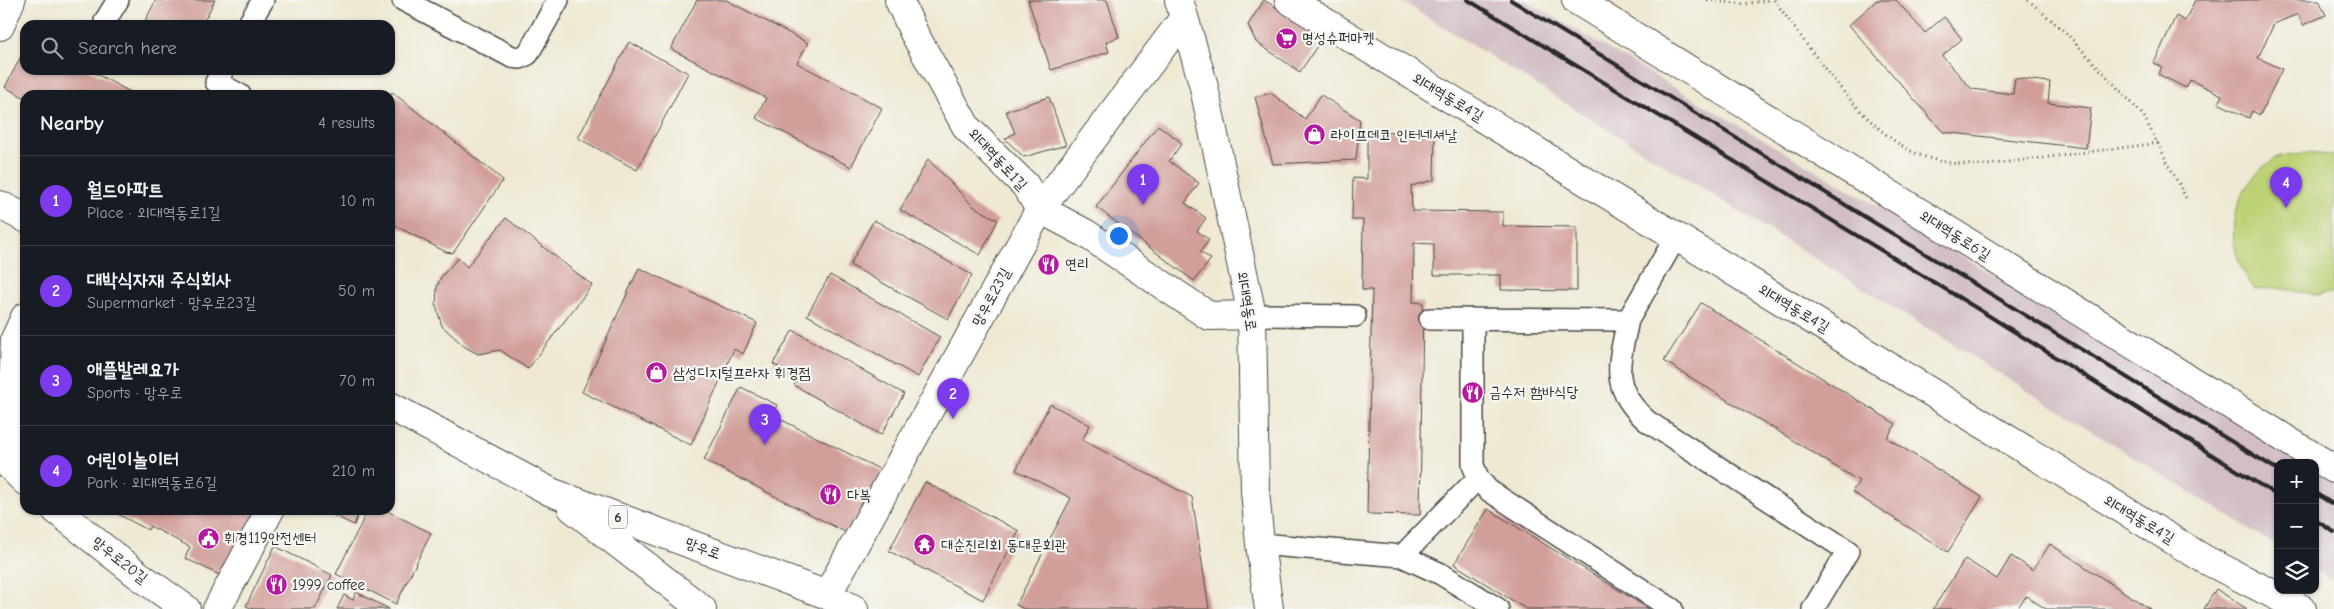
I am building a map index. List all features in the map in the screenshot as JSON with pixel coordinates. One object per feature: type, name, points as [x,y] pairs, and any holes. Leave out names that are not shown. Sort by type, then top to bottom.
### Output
[{"type":"street","points":[[0,26],[11,0]]},
{"type":"street","name":"외대역동로1길","points":[[899,0],[914,33],[968,128],[1025,185],[1040,209],[1084,233],[1210,316],[1252,315]]},
{"type":"street","name":"외대역동로4길","points":[[1289,0],[2204,559],[2302,609]]},
{"type":"street","name":"외대역동로6길","points":[[1576,0],[2334,469]]},
{"type":"street","name":"망우로23길","points":[[827,595],[1040,209],[1181,9]]},
{"type":"street","name":"외대역동로","points":[[1181,9],[1203,83],[1252,315],[1255,491],[1269,609]]},
{"type":"street","points":[[0,205],[20,215]]},
{"type":"street","points":[[9,472],[13,330]]},
{"type":"street","name":"망우로","points":[[395,409],[551,492],[827,595],[854,609]]},
{"type":"street","name":"망우로","points":[[551,492],[702,609]]},
{"type":"street","name":"망우로20길","points":[[62,515],[137,574],[186,609]]},
{"type":"street","points":[[217,609],[267,515]]},
{"type":"lane","points":[[107,20],[118,0]]},
{"type":"lane","points":[[251,20],[263,0]]},
{"type":"lane","points":[[404,0],[512,58],[520,58],[528,54],[558,0]]},
{"type":"lane","points":[[220,75],[216,82],[231,90]]},
{"type":"lane","points":[[1676,237],[1628,320],[1618,368],[1620,382],[1638,412],[1647,421],[1848,551],[1813,609]]},
{"type":"lane","points":[[1252,315],[1355,316]]},
{"type":"lane","points":[[1430,319],[1628,320]]},
{"type":"lane","points":[[1473,319],[1473,465],[1478,478],[1488,490],[1672,609]]},
{"type":"lane","points":[[1402,556],[1478,478]]},
{"type":"lane","points":[[1260,544],[1402,556],[1441,574],[1498,609]]},
{"type":"path","points":[[1707,0],[1745,4],[1768,0]]},
{"type":"path","points":[[1774,0],[1837,82],[1872,122],[1891,137],[1921,155],[1958,164],[1986,165],[2159,143]]},
{"type":"path","points":[[2028,0],[2066,33],[2143,115],[2159,143],[2186,200]]},
{"type":"shaded area","points":[[1400,0],[1525,0],[2308,459],[2274,459],[2274,545]]},
{"type":"shaded area","points":[[2319,465],[2334,474],[2334,582],[2319,573]]},
{"type":"green space","points":[[2303,153],[2334,155],[2334,292],[2319,295],[2275,288],[2255,290],[2239,263],[2235,248],[2233,234],[2238,205],[2244,191],[2266,164],[2279,157]]},
{"type":"building","points":[[156,0],[215,0],[205,20],[146,20]]},
{"type":"building","points":[[697,0],[726,0],[808,43],[797,63],[882,108],[851,167],[756,118],[766,98],[671,49]]},
{"type":"building","points":[[1028,0],[1107,0],[1119,37],[1106,42],[1109,52],[1051,70]]},
{"type":"building","points":[[1264,0],[1323,37],[1300,72],[1256,42],[1248,25]]},
{"type":"building","points":[[1877,0],[1896,0],[1925,33],[1944,17],[1962,39],[1942,56],[1972,89],[2013,94],[2015,78],[2050,82],[2048,103],[2091,108],[2086,148],[1943,132],[1849,25]]},
{"type":"building","points":[[2195,0],[2319,0],[2326,15],[2303,25],[2298,14],[2274,24],[2258,58],[2282,69],[2260,115],[2252,111],[2249,118],[2218,103],[2222,95],[2190,80],[2186,88],[2158,74],[2162,67],[2154,63],[2176,16],[2185,21]]},
{"type":"building","points":[[629,42],[688,73],[637,170],[578,138]]},
{"type":"building","points":[[20,58],[20,75],[98,75],[127,90],[20,90],[20,95],[5,87]]},
{"type":"building","points":[[1271,93],[1305,119],[1321,95],[1360,120],[1356,160],[1273,164],[1255,97]]},
{"type":"building","points":[[395,94],[503,180],[453,253],[446,252],[395,226]]},
{"type":"building","points":[[1049,97],[1066,145],[1024,157],[1005,139],[1015,133],[1006,111]]},
{"type":"building","points":[[1158,125],[1182,143],[1169,161],[1199,183],[1185,203],[1206,218],[1197,231],[1209,240],[1200,252],[1211,259],[1194,281],[1096,207]]},
{"type":"building","points":[[1367,131],[1435,133],[1434,180],[1411,186],[1412,211],[1503,212],[1503,226],[1577,227],[1577,291],[1501,290],[1501,275],[1434,275],[1434,244],[1414,243],[1413,302],[1423,303],[1420,515],[1367,514],[1372,290],[1362,290],[1363,220],[1352,220],[1353,178],[1367,179]]},
{"type":"building","points":[[928,159],[973,206],[998,220],[980,255],[900,210]]},
{"type":"building","points":[[506,218],[592,285],[528,369],[500,350],[478,354],[465,347],[442,326],[436,306],[437,287],[441,277],[458,258],[467,267]]},
{"type":"building","points":[[874,220],[972,275],[948,319],[850,265]]},
{"type":"building","name":"삼성디지털프라자 휘경점","points":[[639,268],[757,323],[743,354],[734,349],[691,445],[582,392]]},
{"type":"building","points":[[830,275],[940,337],[918,377],[807,315]]},
{"type":"building","points":[[1701,303],[1896,424],[1887,438],[1982,497],[1948,552],[1852,492],[1859,481],[1664,361]]},
{"type":"building","points":[[793,330],[904,394],[881,435],[794,385],[798,378],[773,364]]},
{"type":"building","points":[[741,387],[777,405],[772,415],[883,471],[851,535],[704,460]]},
{"type":"building","points":[[1050,404],[1090,425],[1082,440],[1192,497],[1209,609],[1024,609],[1016,605],[1071,498],[1016,470]]},
{"type":"building","points":[[925,482],[1019,531],[983,600],[889,551]]},
{"type":"building","points":[[1488,509],[1649,609],[1526,609],[1454,564]]},
{"type":"building","name":"휘경119안전센터","points":[[120,515],[254,515],[223,577],[185,558],[190,547],[150,526],[148,530]]},
{"type":"building","points":[[333,515],[358,515],[354,525]]},
{"type":"building","points":[[366,515],[395,515],[431,533],[396,604],[336,574]]},
{"type":"building","points":[[2050,544],[2150,609],[2046,609],[2026,596],[2017,609],[1933,609],[1965,559],[1997,579],[2011,556],[2033,570]]},
{"type":"building","points":[[275,546],[332,575],[315,609],[253,609],[246,606]]},
{"type":"building","points":[[2216,589],[2247,609],[2204,609]]},
{"type":"building","points":[[356,592],[389,609],[337,609],[344,595],[353,600]]},
{"type":"railway","points":[[1468,0],[1978,309],[2274,494]]},
{"type":"railway","points":[[1511,0],[2274,468]]},
{"type":"railway","points":[[2319,496],[2334,505]]},
{"type":"railway","points":[[2319,523],[2334,532]]},
{"type":"place","name":"명성슈퍼마켓","points":[[1286,38]]},
{"type":"place","name":"라이프데코 인터네셔날","points":[[1315,135]]},
{"type":"place","name":"월드아파트","points":[[1143,205]]},
{"type":"place","name":"어린이놀이터","points":[[2286,208]]},
{"type":"place","name":"연리","points":[[1049,264]]},
{"type":"place","name":"삼성디지털프라자 휘경점","points":[[657,373]]},
{"type":"place","name":"금수저 함바식당","points":[[1473,392]]},
{"type":"place","name":"대박식자재 주식회사","points":[[953,419]]},
{"type":"place","name":"애플발레요가","points":[[765,445]]},
{"type":"place","name":"다복","points":[[831,495]]},
{"type":"place","name":"휘경119안전센터","points":[[208,538]]},
{"type":"place","name":"대순진리회 동대문회관","points":[[925,545]]},
{"type":"place","name":"1999 coffee","points":[[276,585]]}]
